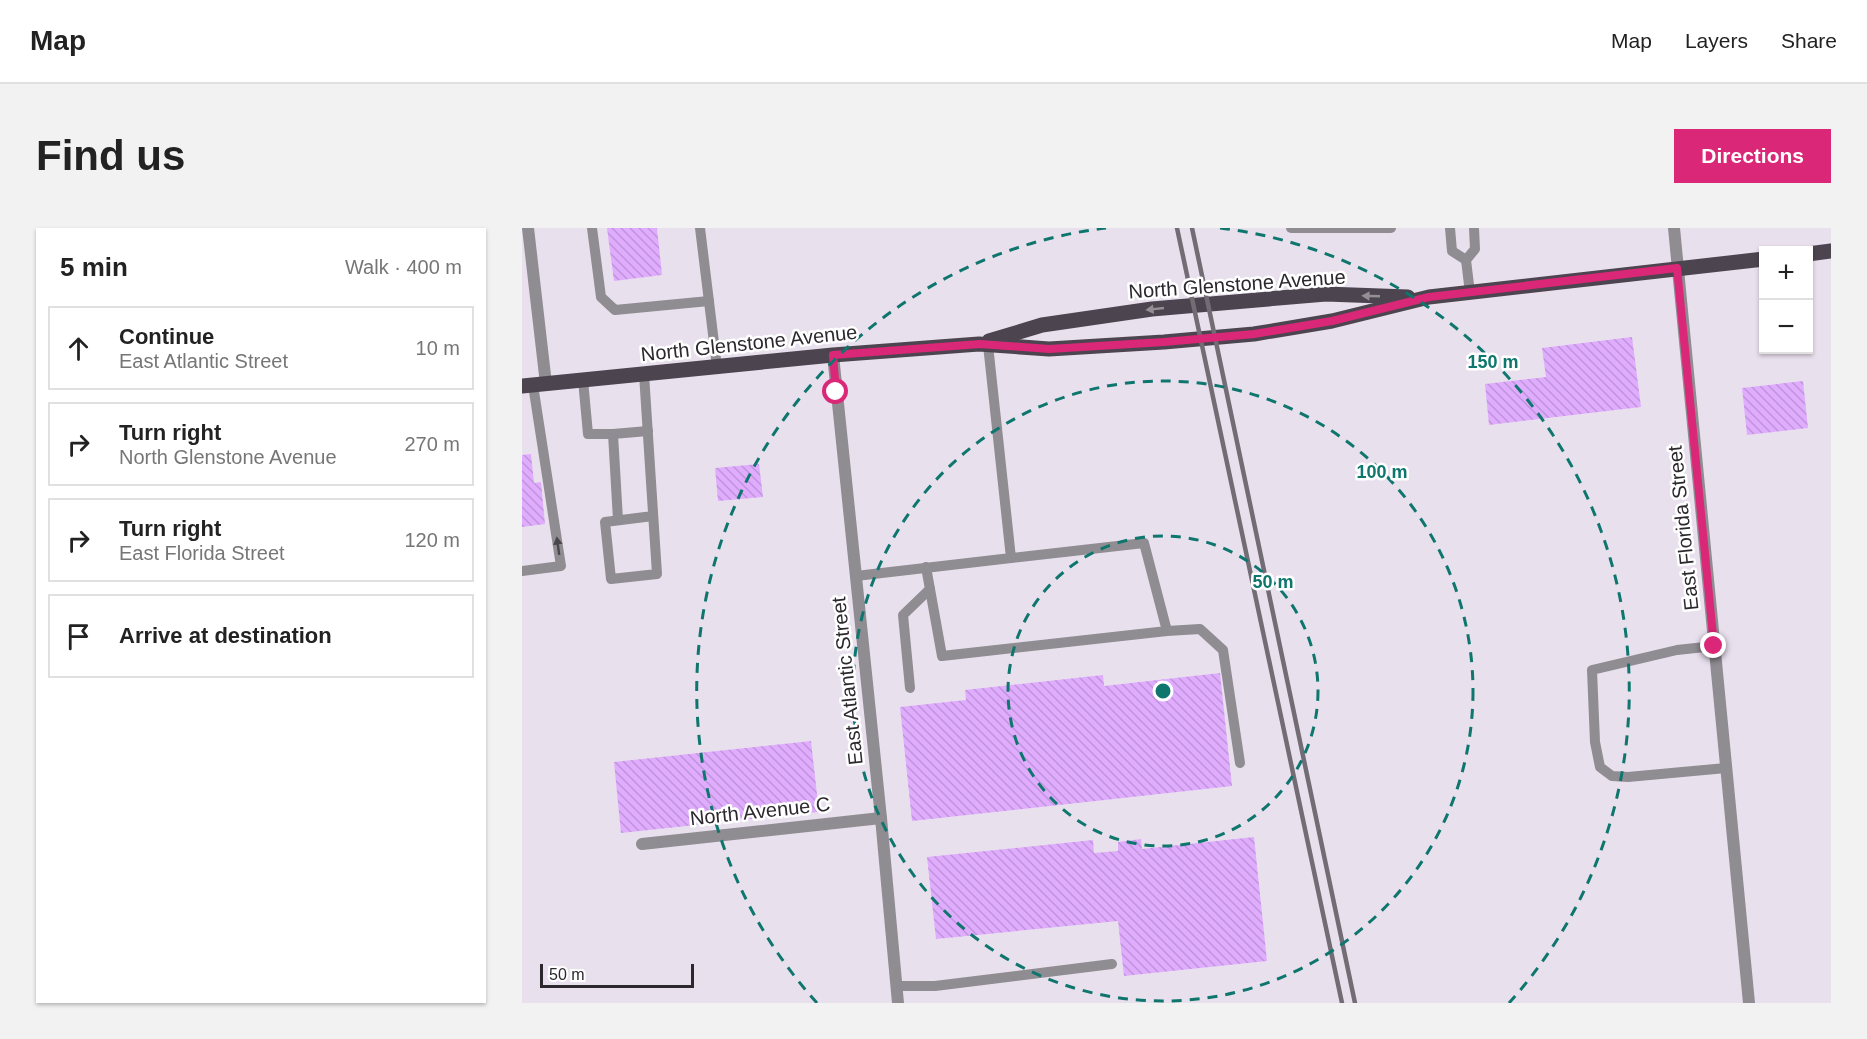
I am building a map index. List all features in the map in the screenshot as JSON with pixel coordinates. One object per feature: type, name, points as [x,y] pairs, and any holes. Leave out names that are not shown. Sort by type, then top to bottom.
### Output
[{"type":"main road","points":[[1813,253],[1831,251]]},
{"type":"main road","name":"North Glenstone Avenue","points":[[984,345],[1042,325],[1164,308],[1326,294],[1429,297],[1759,260]]},
{"type":"main road","name":"North Glenstone Avenue","points":[[534,385],[833,355],[984,345],[1049,349],[1254,334],[1332,321],[1429,297]]},
{"type":"street","points":[[528,228],[526,254],[534,385]]},
{"type":"street","name":"East Florida Street","points":[[1674,228],[1749,1003]]},
{"type":"street","name":"East Atlantic Street","points":[[833,355],[898,1003]]},
{"type":"street","name":"North Avenue C","points":[[642,844],[881,818]]},
{"type":"lane","points":[[592,228],[601,297],[615,310],[709,301]]},
{"type":"lane","points":[[700,228],[717,367]]},
{"type":"lane","points":[[1292,228],[1391,228]]},
{"type":"lane","points":[[1450,228],[1452,251],[1466,260]]},
{"type":"lane","points":[[1470,293],[1466,260],[1475,249],[1474,228]]},
{"type":"lane","points":[[984,345],[1011,558]]},
{"type":"lane","points":[[644,374],[657,574],[611,579],[605,522],[653,516]]},
{"type":"lane","points":[[583,380],[588,434],[613,435],[648,431]]},
{"type":"lane","points":[[522,571],[561,566],[534,385]]},
{"type":"lane","points":[[613,435],[618,520]]},
{"type":"lane","points":[[856,576],[1144,543],[1167,631]]},
{"type":"lane","points":[[926,567],[942,656],[1200,629],[1223,650],[1240,763]]},
{"type":"lane","points":[[910,688],[903,615],[930,589]]},
{"type":"lane","points":[[1714,646],[1677,650],[1592,670],[1595,742],[1600,767],[1612,776],[1628,777],[1726,768]]},
{"type":"lane","points":[[897,986],[935,986],[1112,964]]},
{"type":"building","points":[[607,228],[657,228],[662,275],[614,281]]},
{"type":"building","points":[[1632,337],[1641,407],[1489,425],[1485,384],[1546,377],[1542,348]]},
{"type":"building","points":[[1803,381],[1808,428],[1747,435],[1742,388]]},
{"type":"building","points":[[531,454],[534,483],[541,482],[545,524],[522,527],[522,455]]},
{"type":"building","points":[[759,464],[763,497],[718,501],[715,468]]},
{"type":"building","points":[[1220,673],[1232,786],[912,821],[900,707],[966,700],[965,690],[1103,675],[1104,686]]},
{"type":"building","points":[[811,741],[819,812],[621,833],[614,762]]},
{"type":"building","points":[[1254,837],[1267,961],[1124,976],[1118,921],[936,939],[927,857],[1093,840],[1094,853],[1118,851],[1118,842],[1141,839],[1142,849]]},
{"type":"railway","points":[[1177,228],[1342,1003]]},
{"type":"railway","points":[[1192,228],[1355,1003]]},
{"type":"route","points":[[836,392],[833,355],[980,344],[1049,349],[1254,334],[1332,321],[1429,297],[1677,268],[1714,646]]}]
